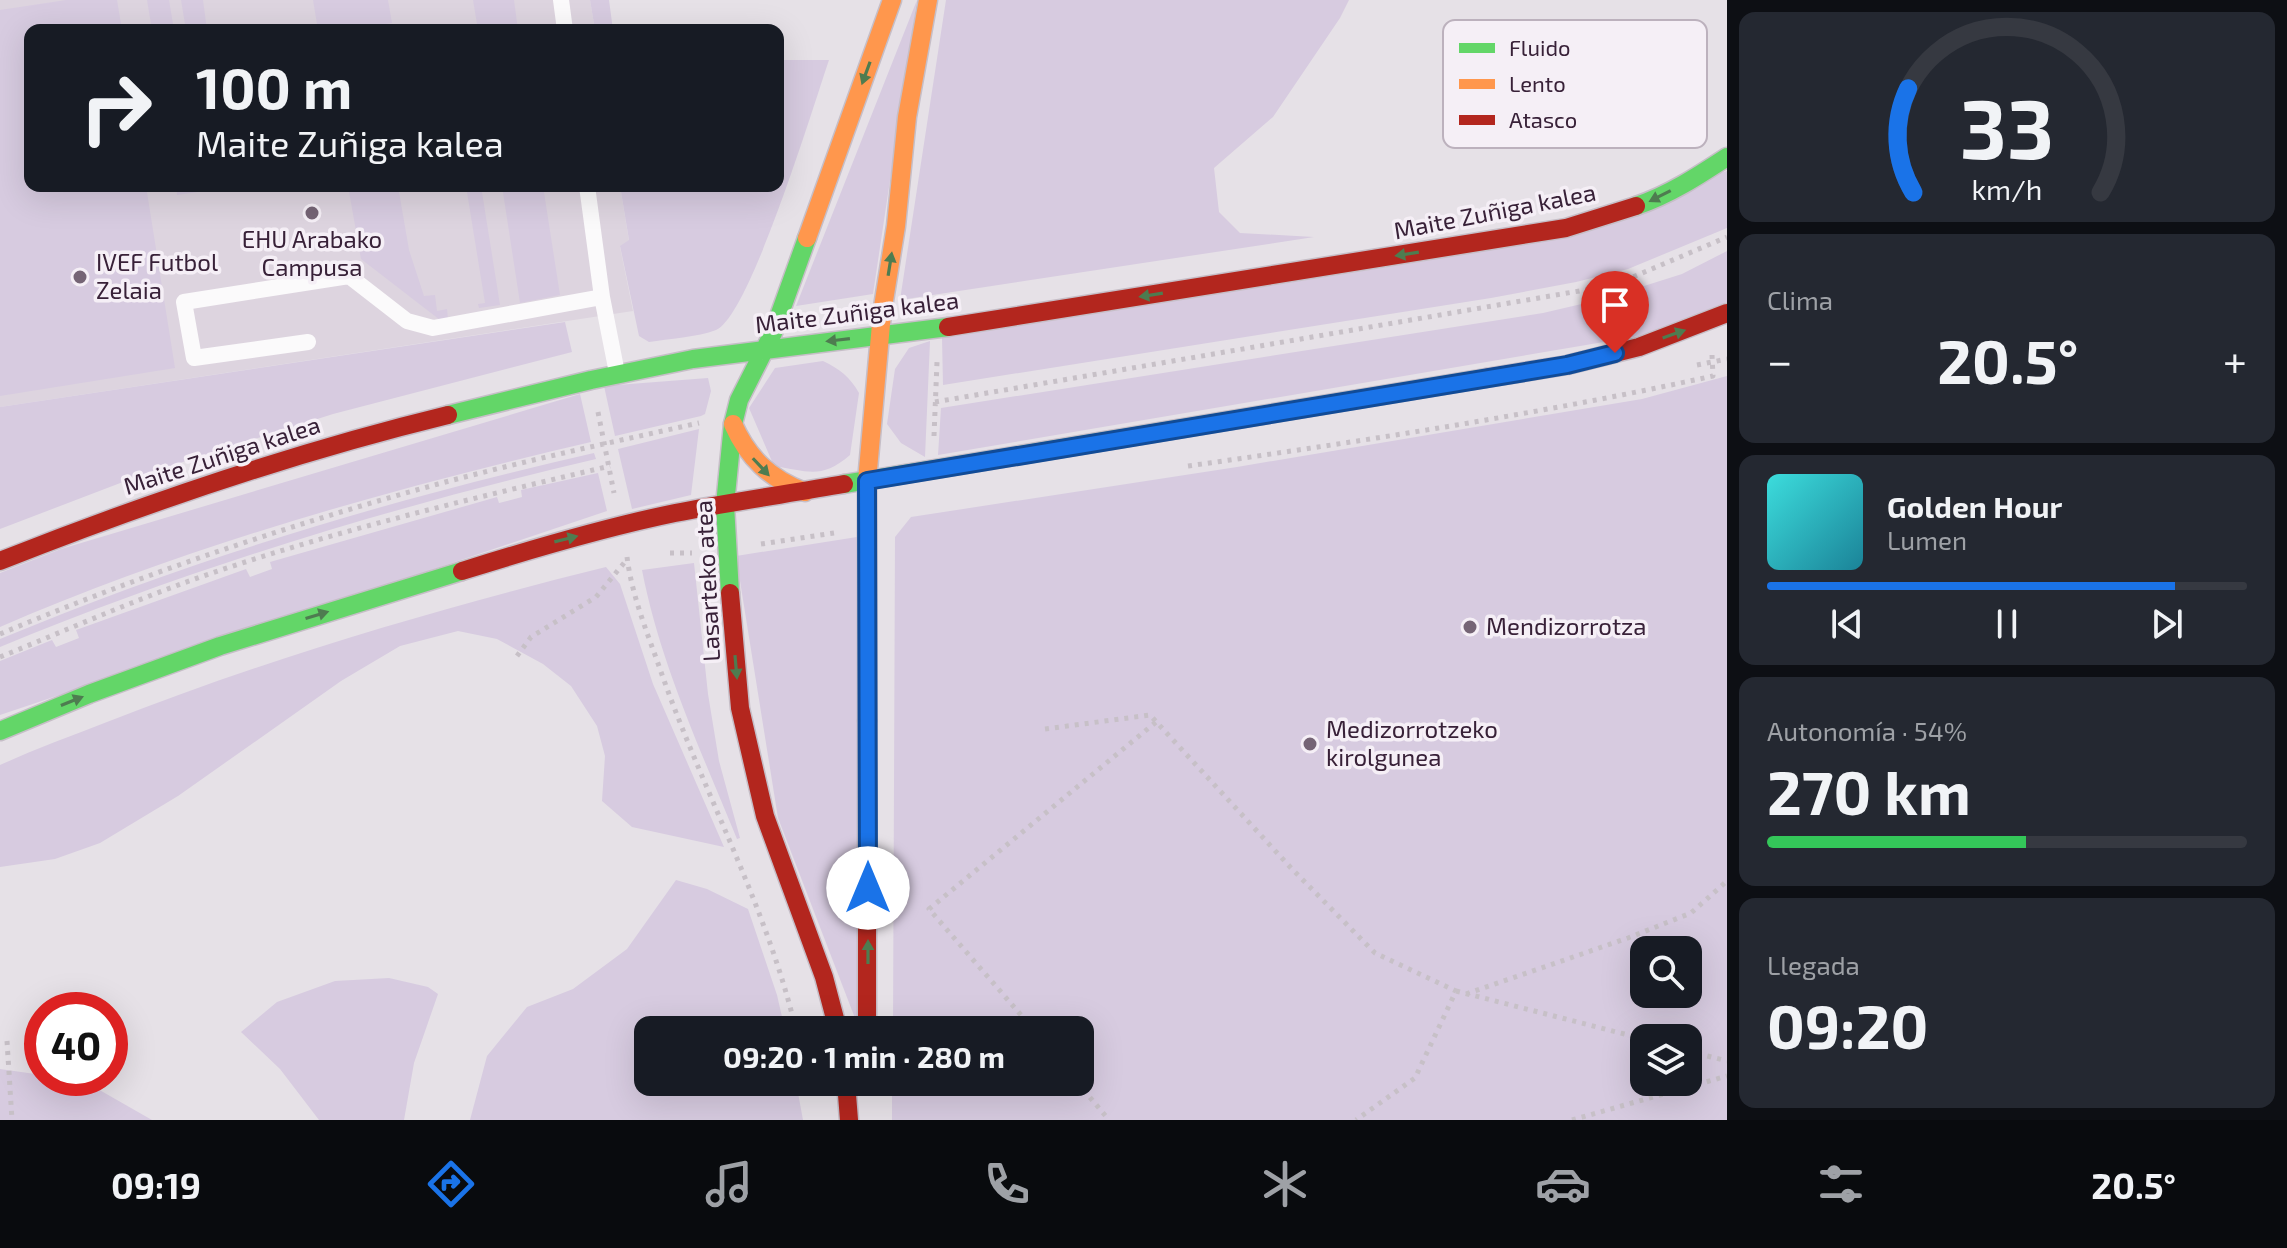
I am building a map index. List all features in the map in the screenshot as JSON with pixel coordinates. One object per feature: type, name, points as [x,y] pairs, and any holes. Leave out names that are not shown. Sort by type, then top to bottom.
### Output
[{"type":"main road","name":"Lasarteko atea","points":[[834,1016],[803,917],[765,816],[740,708],[725,505],[733,424],[748,378],[766,350],[892,0]]},
{"type":"main road","points":[[867,1016],[867,481],[882,313],[896,226],[907,117],[928,0]]},
{"type":"main road","name":"Maite Zuñiga kalea","points":[[0,561],[105,520],[309,452],[490,404],[693,359],[985,321],[1566,228],[1651,201],[1727,157]]},
{"type":"main road","points":[[0,731],[89,694],[220,646],[553,542],[622,525],[725,505],[1567,365],[1639,347],[1727,313]]},
{"type":"main road","points":[[733,424],[740,442],[768,476],[784,486],[805,492]]},
{"type":"main road","points":[[847,1096],[849,1120]]},
{"type":"lane","points":[[561,0],[564,24]]},
{"type":"lane","points":[[588,192],[602,297],[617,375]]},
{"type":"lane","points":[[308,342],[194,358],[184,302],[349,276],[407,321],[433,328],[602,297]]},
{"type":"path","points":[[935,402],[1614,285],[1727,237]]},
{"type":"path","points":[[0,634],[79,601],[295,526],[440,484],[712,421]]},
{"type":"path","points":[[0,657],[192,580],[273,554],[487,495],[610,466],[631,588],[681,731],[749,886],[793,1016]]},
{"type":"path","points":[[517,656],[531,637],[596,597],[628,559]]},
{"type":"path","points":[[1045,729],[1150,715],[1292,869],[1375,953],[1456,991],[1630,1035]]},
{"type":"path","points":[[1022,1016],[929,909],[1156,722]]},
{"type":"path","points":[[1466,994],[1691,913],[1727,881]]},
{"type":"path","points":[[1356,1120],[1415,1078],[1456,991]]},
{"type":"path","points":[[7,1041],[12,1120]]},
{"type":"path","points":[[1702,1055],[1727,1061]]},
{"type":"path","points":[[1572,1120],[1727,1076]]},
{"type":"path","points":[[1089,1096],[1109,1120]]},
{"type":"shaded area","name":"EHU Arabako Campusa","points":[[0,0],[590,0],[594,24],[24,24],[24,192],[621,192],[629,241],[620,247],[633,311],[0,407]]},
{"type":"shaded area","name":"IVEF Futbol Zelaia","points":[[66,0],[117,0],[121,24],[24,24],[24,192],[147,192],[175,368],[0,396],[0,10]]},
{"type":"shaded area","points":[[147,0],[169,0],[173,24],[151,24]]},
{"type":"shaded area","points":[[181,0],[203,0],[206,24],[185,24]]},
{"type":"shaded area","points":[[313,0],[388,0],[392,23],[386,24],[317,24]]},
{"type":"shaded area","points":[[473,0],[514,0],[517,24],[477,24]]},
{"type":"shaded area","points":[[590,0],[609,0],[612,24],[594,24]]},
{"type":"shaded area","points":[[917,0],[873,294],[796,306]]},
{"type":"shaded area","points":[[946,0],[1349,0],[1273,117],[1214,168],[1219,212],[1240,233],[1314,237],[900,300]]},
{"type":"shaded area","points":[[784,60],[829,60],[796,161],[763,250],[730,316],[716,330],[649,342],[639,336],[620,246],[629,240],[621,192],[784,192]]},
{"type":"shaded area","points":[[1727,171],[1727,228],[1628,269],[1491,298],[943,385],[942,338],[1431,260]]},
{"type":"shaded area","points":[[349,192],[399,192],[409,250],[424,296],[435,295],[437,311],[447,309],[448,319],[440,320],[361,259]]},
{"type":"shaded area","points":[[467,192],[482,192],[500,305],[479,308],[478,304],[485,303]]},
{"type":"shaded area","points":[[503,192],[544,192],[560,295],[520,303]]},
{"type":"shaded area","points":[[1727,251],[1727,302],[1645,335],[938,455],[941,408],[1543,313],[1603,299],[1682,274]]},
{"type":"shaded area","points":[[565,322],[572,352],[333,414],[136,477],[0,529],[0,407]]},
{"type":"shaded area","points":[[930,341],[925,457],[901,443],[887,424],[895,369],[909,348]]},
{"type":"shaded area","points":[[823,361],[844,374],[859,393],[850,455],[822,471],[774,466],[749,408],[775,368]]},
{"type":"shaded area","name":"Medizorrotzeko kirolgunea","points":[[1727,376],[1727,1120],[892,1120],[892,1096],[1094,1096],[1094,1016],[893,1016],[895,537],[911,517],[1237,467],[1642,399]]},
{"type":"shaded area","points":[[708,378],[711,391],[705,414],[615,436],[604,386]]},
{"type":"shaded area","points":[[580,394],[591,442],[441,479],[291,521],[144,570],[0,627],[0,573],[61,549]]},
{"type":"shaded area","points":[[699,429],[691,495],[632,509],[618,449]]},
{"type":"shaded area","points":[[594,453],[596,459],[369,518],[220,565],[0,647],[0,639],[219,557],[367,511]]},
{"type":"shaded area","points":[[598,473],[607,511],[0,715],[0,661],[52,640],[56,647],[79,638],[76,630],[246,569],[250,577],[272,569],[270,562],[497,497],[499,503],[522,497],[521,490]]},
{"type":"shaded area","points":[[857,537],[858,1016],[854,1016],[778,818],[736,556]]},
{"type":"shaded area","points":[[694,563],[708,694],[719,761],[740,838],[737,839],[670,673],[642,570]]},
{"type":"shaded area","points":[[606,567],[620,584],[653,684],[724,847],[632,827],[602,801],[605,756],[597,726],[571,686],[543,664],[497,639],[458,631],[400,646],[341,681],[178,796],[100,843],[55,859],[0,867],[0,765],[168,699],[292,656],[479,600]]},
{"type":"shaded area","points":[[676,880],[707,889],[748,909],[782,1016],[634,1016],[634,1096],[799,1096],[803,1120],[470,1120],[487,1056],[527,1007],[573,989],[627,949]]},
{"type":"shaded area","points":[[389,978],[428,987],[438,994],[414,1063],[404,1120],[319,1120],[280,1069],[241,1032],[277,1002],[335,981]]},
{"type":"shaded area","points":[[0,1069],[24,1072],[24,1096],[110,1096],[152,1120],[0,1120]]},
{"type":"traffic: fast","points":[[1636,206],[1672,191],[1727,157]]},
{"type":"traffic: fast","points":[[730,593],[725,505],[733,424],[739,400],[773,333],[807,238]]},
{"type":"traffic: fast","points":[[448,415],[693,359],[948,327]]},
{"type":"traffic: fast","points":[[844,484],[1486,378]]},
{"type":"traffic: fast","points":[[0,731],[89,694],[220,646],[462,571]]},
{"type":"traffic: slow","points":[[807,238],[892,0]]},
{"type":"traffic: slow","points":[[867,721],[867,481],[882,313],[896,226],[907,117],[928,0]]},
{"type":"traffic: slow","points":[[733,424],[762,466],[781,481],[805,492]]},
{"type":"traffic: jam","points":[[948,327],[1566,228],[1636,206]]},
{"type":"traffic: jam","points":[[1486,378],[1567,365],[1639,347],[1727,313]]},
{"type":"traffic: jam","points":[[0,561],[222,480],[334,445],[448,415]]},
{"type":"traffic: jam","points":[[462,571],[567,539],[648,519],[844,484]]},
{"type":"traffic: jam","points":[[730,593],[740,708],[765,816],[824,977],[834,1016]]},
{"type":"traffic: jam","points":[[867,721],[867,1016]]},
{"type":"traffic: jam","points":[[847,1096],[849,1120]]},
{"type":"place","name":"EHU Arabako Campusa","points":[[312,213]]},
{"type":"place","name":"IVEF Futbol Zelaia","points":[[80,277]]},
{"type":"place","name":"Mendizorrotza","points":[[1470,627]]},
{"type":"place","name":"Medizorrotzeko kirolgunea","points":[[1310,744]]},
{"type":"route","points":[[868,888],[867,481],[1567,365],[1615,353]]}]
